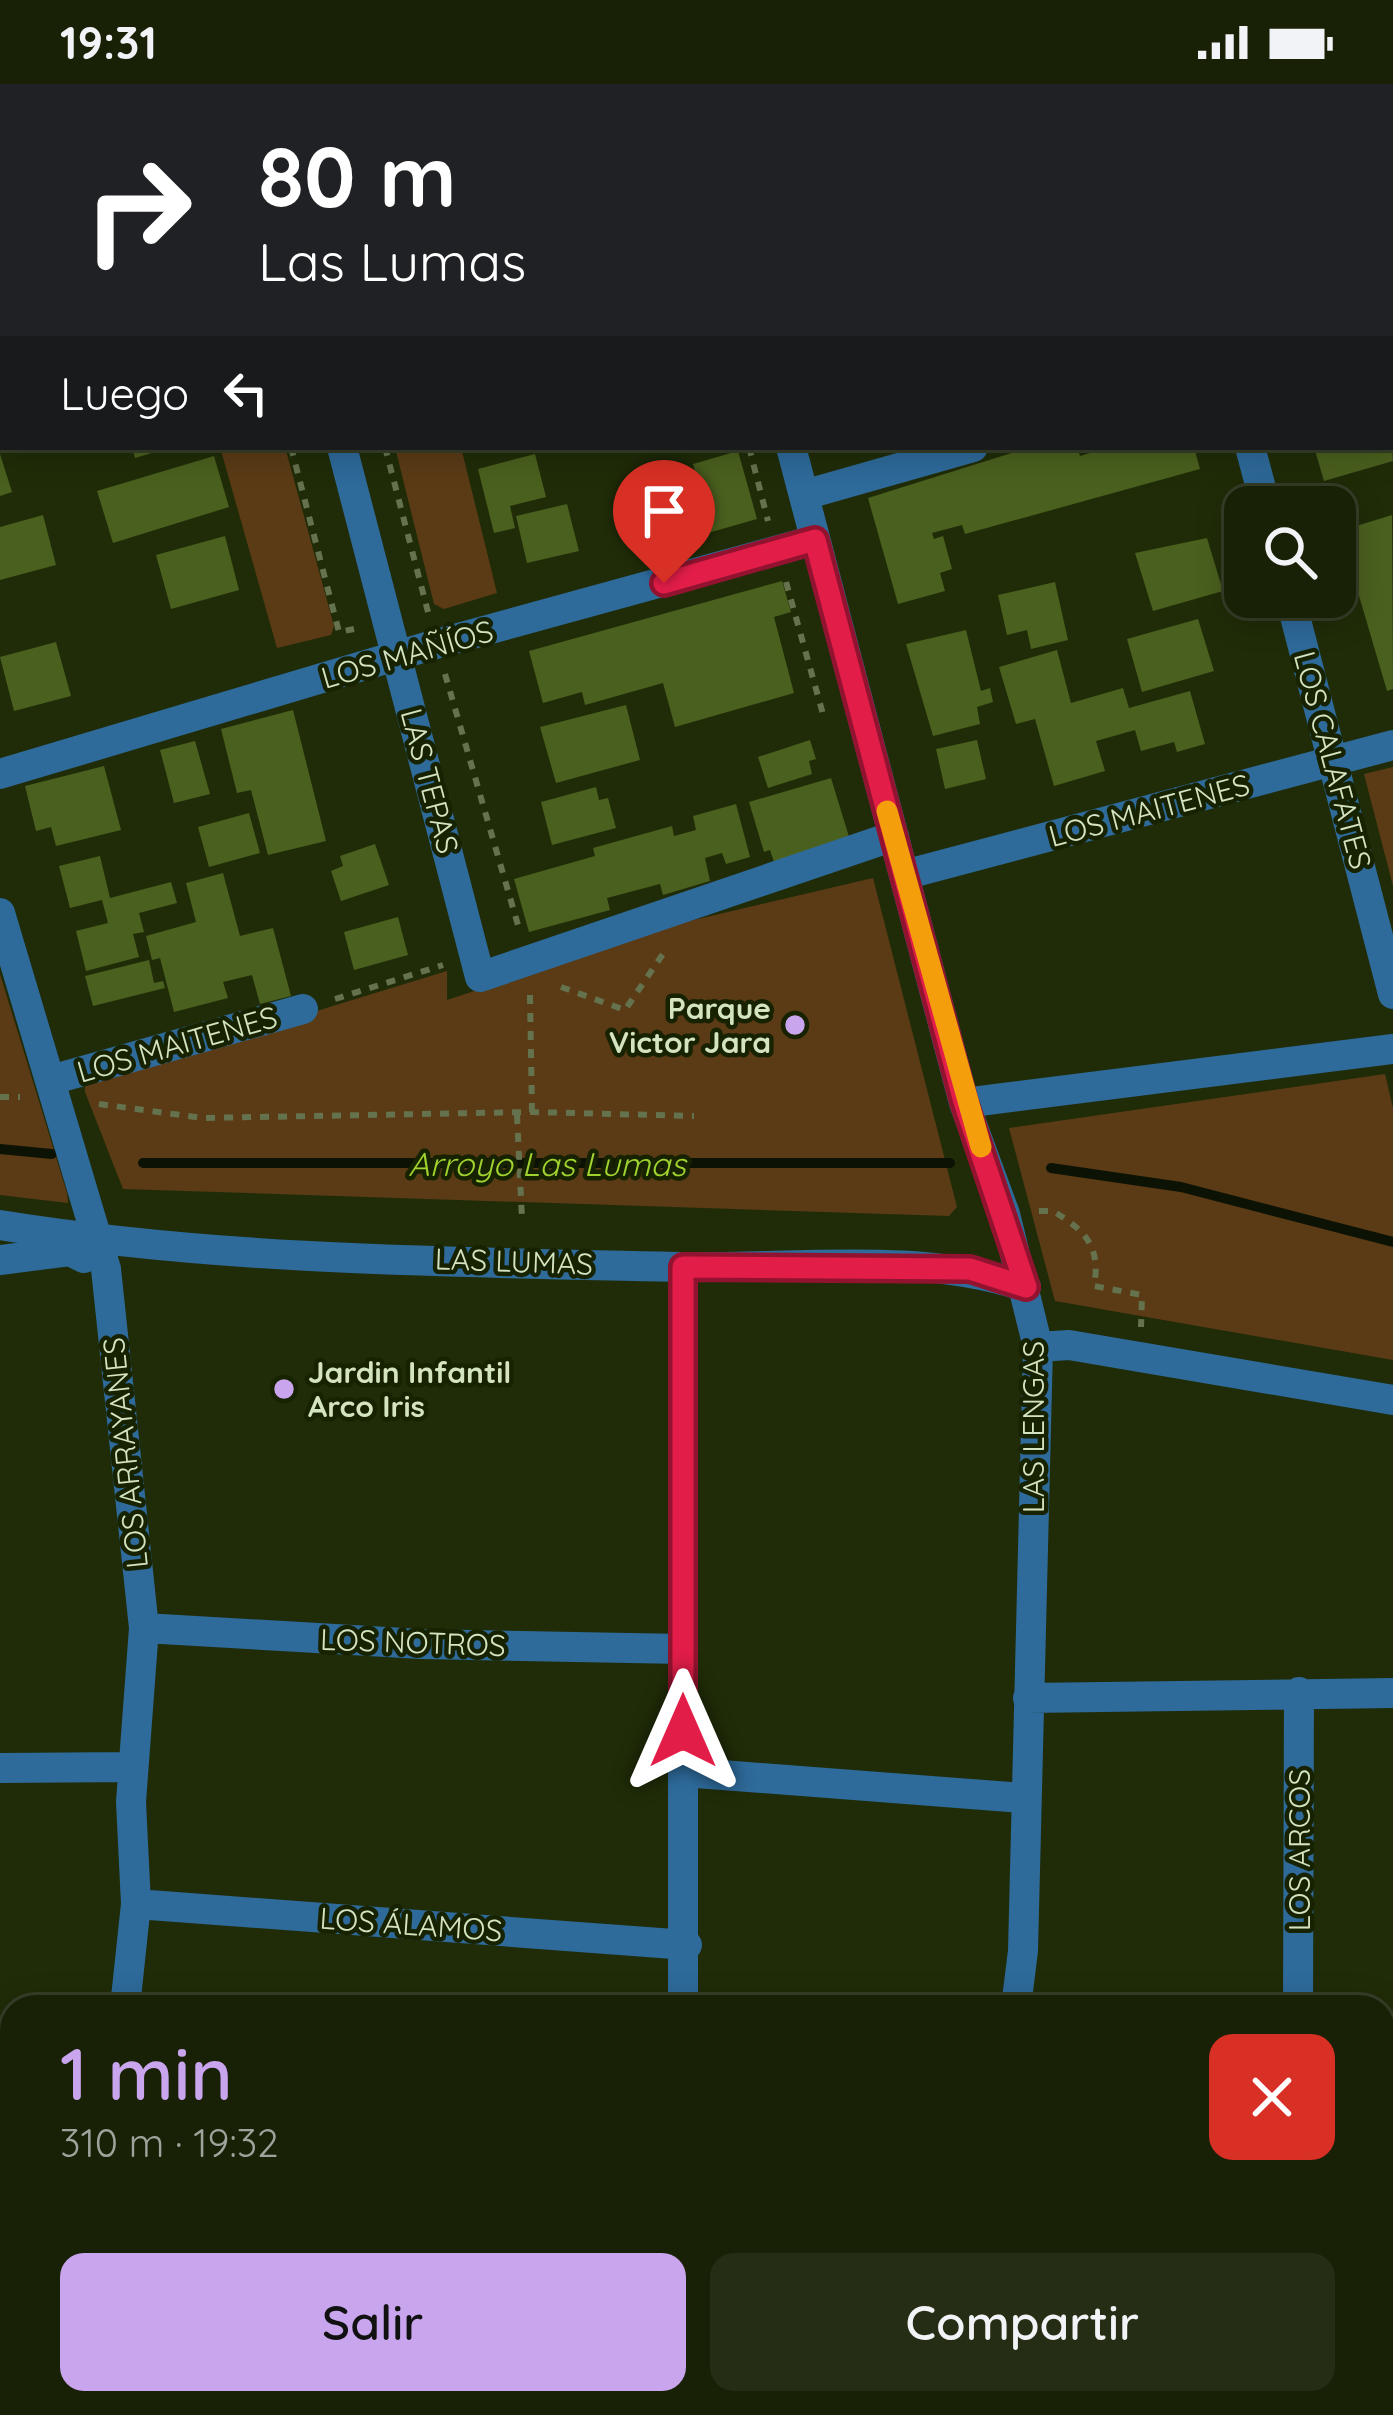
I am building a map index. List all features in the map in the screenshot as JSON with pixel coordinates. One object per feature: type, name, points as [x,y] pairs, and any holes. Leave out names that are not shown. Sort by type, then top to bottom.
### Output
[{"type":"street","name":"LAS TEPAS","points":[[343,450],[478,966]]},
{"type":"street","name":"LAS LENGAS","points":[[792,450],[964,1102],[1026,1287],[1038,1347],[1023,1798],[1023,1952],[1018,1995]]},
{"type":"street","points":[[804,495],[962,450]]},
{"type":"street","points":[[1251,450],[1260,486]]},
{"type":"street","name":"LOS MAÑÍOS","points":[[0,773],[815,540]]},
{"type":"street","name":"LOS CALAFATES","points":[[1296,618],[1393,994]]},
{"type":"street","name":"LOS MAITENES","points":[[904,875],[1393,745]]},
{"type":"street","points":[[478,966],[894,836]]},
{"type":"street","name":"LOS ARRAYANES","points":[[0,913],[101,1254],[144,1628],[133,1767],[136,1904],[126,1995]]},
{"type":"street","name":"LOS MAITENES","points":[[54,1089],[303,1009]]},
{"type":"street","points":[[964,1102],[1393,1049]]},
{"type":"street","name":"LAS LUMAS","points":[[0,1225],[101,1254],[194,1250],[683,1267],[970,1269],[1026,1287]]},
{"type":"street","points":[[0,1260],[70,1251],[101,1254]]},
{"type":"street","points":[[683,1267],[684,1995]]},
{"type":"street","points":[[1038,1347],[1069,1346],[1393,1400]]},
{"type":"street","name":"LOS NOTROS","points":[[144,1628],[421,1644],[683,1649]]},
{"type":"street","name":"LOS ARCOS","points":[[1298,1995],[1299,1692]]},
{"type":"street","points":[[1028,1698],[1393,1693]]},
{"type":"street","points":[[0,1768],[133,1767]]},
{"type":"street","points":[[683,1772],[1023,1798]]},
{"type":"street","name":"LOS ÁLAMOS","points":[[136,1904],[687,1945]]},
{"type":"path","points":[[387,450],[426,608]]},
{"type":"path","points":[[784,575],[828,731]]},
{"type":"path","points":[[303,1009],[478,966],[522,940],[443,667]]},
{"type":"path","points":[[548,982],[625,1010],[670,944]]},
{"type":"path","points":[[529,975],[532,1112]]},
{"type":"path","points":[[0,1097],[54,1089],[202,1118],[532,1112],[694,1115]]},
{"type":"path","points":[[517,1115],[522,1219]]},
{"type":"path","points":[[1024,1211],[1052,1211],[1080,1230],[1100,1257],[1094,1286],[1142,1295],[1142,1327]]},
{"type":"shaded area","points":[[221,450],[286,450],[334,626],[331,635],[277,648]]},
{"type":"shaded area","points":[[396,450],[462,450],[497,593],[444,609],[434,604]]},
{"type":"shaded area","points":[[1393,767],[1393,886],[1364,774]]},
{"type":"shaded area","name":"Parque Victor Jara","points":[[873,878],[957,1207],[949,1216],[123,1189],[85,1092],[85,1082],[447,971],[447,1000],[681,923]]},
{"type":"shaded area","points":[[0,974],[67,1193],[68,1203],[0,1195]]},
{"type":"shaded area","points":[[1385,1074],[1393,1108],[1393,1360],[1055,1301],[1009,1128]]},
{"type":"building","points":[[133,450],[161,450],[135,458]]},
{"type":"building","points":[[1021,450],[1078,450],[1080,456],[1100,450],[1195,450],[1200,469],[965,534],[962,525],[932,533],[934,539],[943,536],[952,569],[940,573],[945,591],[898,604],[868,498]]},
{"type":"building","points":[[1315,450],[1392,450],[1393,461],[1324,481]]},
{"type":"building","points":[[738,451],[757,519],[694,537],[687,513],[705,508],[693,464]]},
{"type":"building","points":[[0,454],[12,492],[0,496]]},
{"type":"building","points":[[535,454],[546,497],[510,506],[515,528],[494,533],[478,469]]},
{"type":"building","points":[[214,456],[229,507],[113,543],[97,491]]},
{"type":"building","points":[[663,482],[675,529],[634,538],[623,492]]},
{"type":"building","points":[[567,504],[579,551],[527,563],[516,516]]},
{"type":"building","points":[[43,515],[56,565],[0,580],[0,527]]},
{"type":"building","points":[[1392,515],[1393,689],[1387,691],[1356,585],[1356,526]]},
{"type":"building","points":[[225,536],[239,590],[171,609],[156,555]]},
{"type":"building","points":[[1207,538],[1223,591],[1153,611],[1135,553]]},
{"type":"building","points":[[782,581],[791,612],[774,617],[794,693],[675,727],[663,683],[585,705],[582,692],[543,703],[529,651]]},
{"type":"building","points":[[1055,582],[1068,640],[1031,649],[1027,630],[1007,635],[998,595]]},
{"type":"building","points":[[1198,619],[1214,671],[1142,692],[1127,639]]},
{"type":"building","points":[[966,630],[981,691],[990,688],[993,702],[977,707],[980,724],[933,736],[906,644]]},
{"type":"building","points":[[56,642],[71,696],[14,711],[0,657]]},
{"type":"building","points":[[1057,650],[1071,703],[1123,688],[1129,708],[1190,691],[1205,744],[1177,752],[1174,742],[1141,751],[1135,730],[1096,741],[1105,771],[1054,786],[1035,719],[1016,724],[999,667]]},
{"type":"building","points":[[626,705],[640,760],[556,783],[540,727]]},
{"type":"building","points":[[293,710],[326,841],[268,855],[251,790],[237,793],[221,729]]},
{"type":"building","points":[[810,740],[816,759],[809,761],[812,774],[768,788],[758,757]]},
{"type":"building","points":[[977,740],[986,779],[945,789],[936,749]]},
{"type":"building","points":[[195,741],[210,794],[174,803],[160,750]]},
{"type":"building","points":[[104,766],[121,830],[56,846],[51,827],[36,831],[25,786]]},
{"type":"building","points":[[831,778],[850,840],[774,862],[770,850],[764,852],[749,802]]},
{"type":"building","points":[[596,787],[599,800],[608,798],[616,828],[552,845],[541,802]]},
{"type":"building","points":[[736,804],[750,857],[726,864],[722,853],[705,858],[710,881],[663,895],[660,884],[607,898],[610,910],[529,932],[514,879],[595,856],[593,848],[672,826],[674,836],[696,830],[693,816]]},
{"type":"building","points":[[249,813],[260,853],[209,867],[198,827]]},
{"type":"building","points":[[375,844],[389,885],[341,901],[331,871],[343,866],[340,856]]},
{"type":"building","points":[[100,856],[110,898],[171,882],[177,903],[139,913],[144,932],[133,934],[139,957],[86,971],[76,931],[108,923],[102,900],[70,908],[59,866]]},
{"type":"building","points":[[223,873],[240,936],[273,928],[291,996],[260,1004],[252,975],[223,982],[228,998],[174,1012],[160,958],[152,960],[146,936],[196,922],[186,883]]},
{"type":"building","points":[[398,917],[408,955],[354,970],[344,932]]},
{"type":"building","points":[[149,960],[154,983],[163,981],[165,988],[93,1006],[85,976]]},
{"type":"waterway","points":[[0,1149],[52,1154]]},
{"type":"waterway","name":"Arroyo Las Lumas","points":[[143,1163],[950,1163]]},
{"type":"waterway","points":[[1051,1168],[1181,1187],[1393,1242]]},
{"type":"slow traffic","points":[[887,811],[964,1102],[981,1147]]},
{"type":"place","name":"Parque Victor Jara","points":[[795,1025]]},
{"type":"place","name":"Jardin Infantil Arco Iris","points":[[284,1389]]},
{"type":"route","points":[[664,583],[815,540],[964,1102],[1026,1287],[970,1269],[683,1267],[683,1731]]}]
